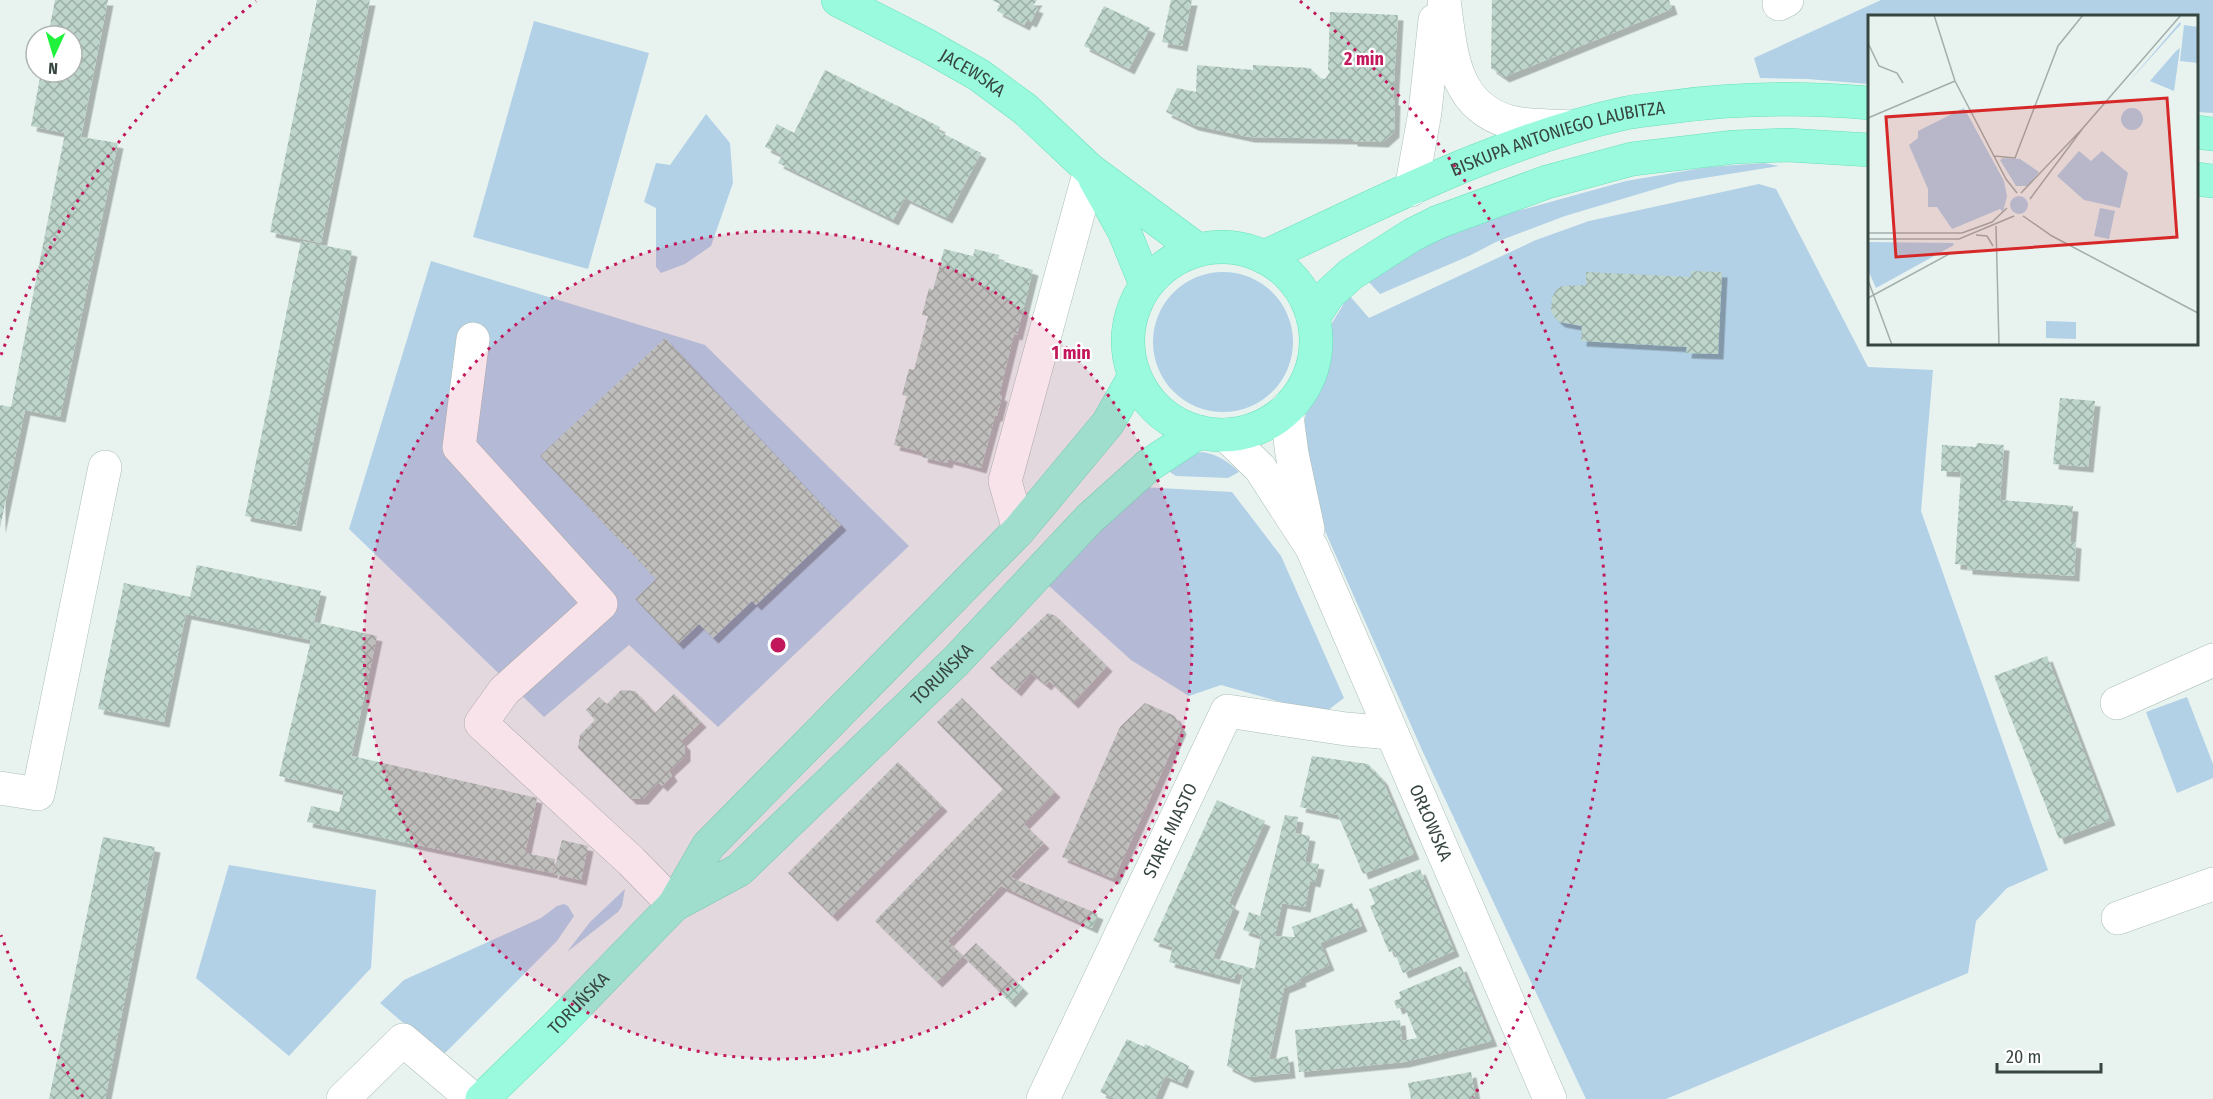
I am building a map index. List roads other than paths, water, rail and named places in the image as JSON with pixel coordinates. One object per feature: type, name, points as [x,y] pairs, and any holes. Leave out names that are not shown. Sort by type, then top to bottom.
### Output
[{"type":"main road","name":"JACEWSKA","points":[[838,0],[979,75],[1025,109],[1090,170],[1198,250]]},
{"type":"main road","name":"BISKUPA ANTONIEGO LAUBITZA","points":[[1264,257],[1411,190],[1520,144],[1572,127],[1628,113],[1708,102],[1791,98],[1868,103]]},
{"type":"main road","points":[[2198,132],[2213,134]]},
{"type":"main road","name":"BISKUPA ANTONIEGO LAUBITZA","points":[[1313,318],[1328,295],[1351,274],[1412,235],[1449,218],[1547,182],[1632,159],[1704,150],[1788,145],[1868,150]]},
{"type":"main road","name":"JACEWSKA","points":[[1090,170],[1124,231],[1146,285]]},
{"type":"main road","points":[[2198,179],[2213,181]]},
{"type":"main road","points":[[1221,247],[1243,249],[1264,257],[1282,268],[1296,284],[1313,318],[1316,338],[1311,367],[1299,394],[1273,420],[1258,427],[1212,433],[1182,427],[1168,418],[1143,393],[1134,377],[1127,346],[1131,314],[1146,285],[1156,273],[1176,258],[1198,250],[1221,247]]},
{"type":"main road","name":"TORUŃSKA","points":[[482,1099],[554,1029],[674,905],[708,846],[1019,530],[1108,423],[1134,377]]},
{"type":"main road","name":"TORUŃSKA","points":[[674,905],[739,870],[956,661],[1089,519],[1149,465],[1212,433]]},
{"type":"street","points":[[1411,190],[1425,112],[1437,0]]},
{"type":"street","points":[[1444,0],[1457,76],[1479,106],[1488,114],[1512,123],[1572,127]]},
{"type":"street","points":[[1019,530],[1005,481],[1090,170]]},
{"type":"street","points":[[473,339],[459,447],[602,604],[504,691],[481,723],[622,853],[674,905]]},
{"type":"street","name":"ORŁOWSKA","points":[[1286,409],[1292,454],[1312,548]]},
{"type":"street","name":"ORŁOWSKA","points":[[1212,433],[1260,468],[1312,548],[1550,1099]]},
{"type":"street","points":[[0,788],[38,795],[105,467]]},
{"type":"street","points":[[2117,703],[2213,660]]},
{"type":"street","name":"STARE MIASTO","points":[[1043,1099],[1227,711],[1346,729],[1391,733]]},
{"type":"street","points":[[2118,918],[2213,884]]},
{"type":"street","points":[[343,1099],[403,1040],[472,1099]]}]
